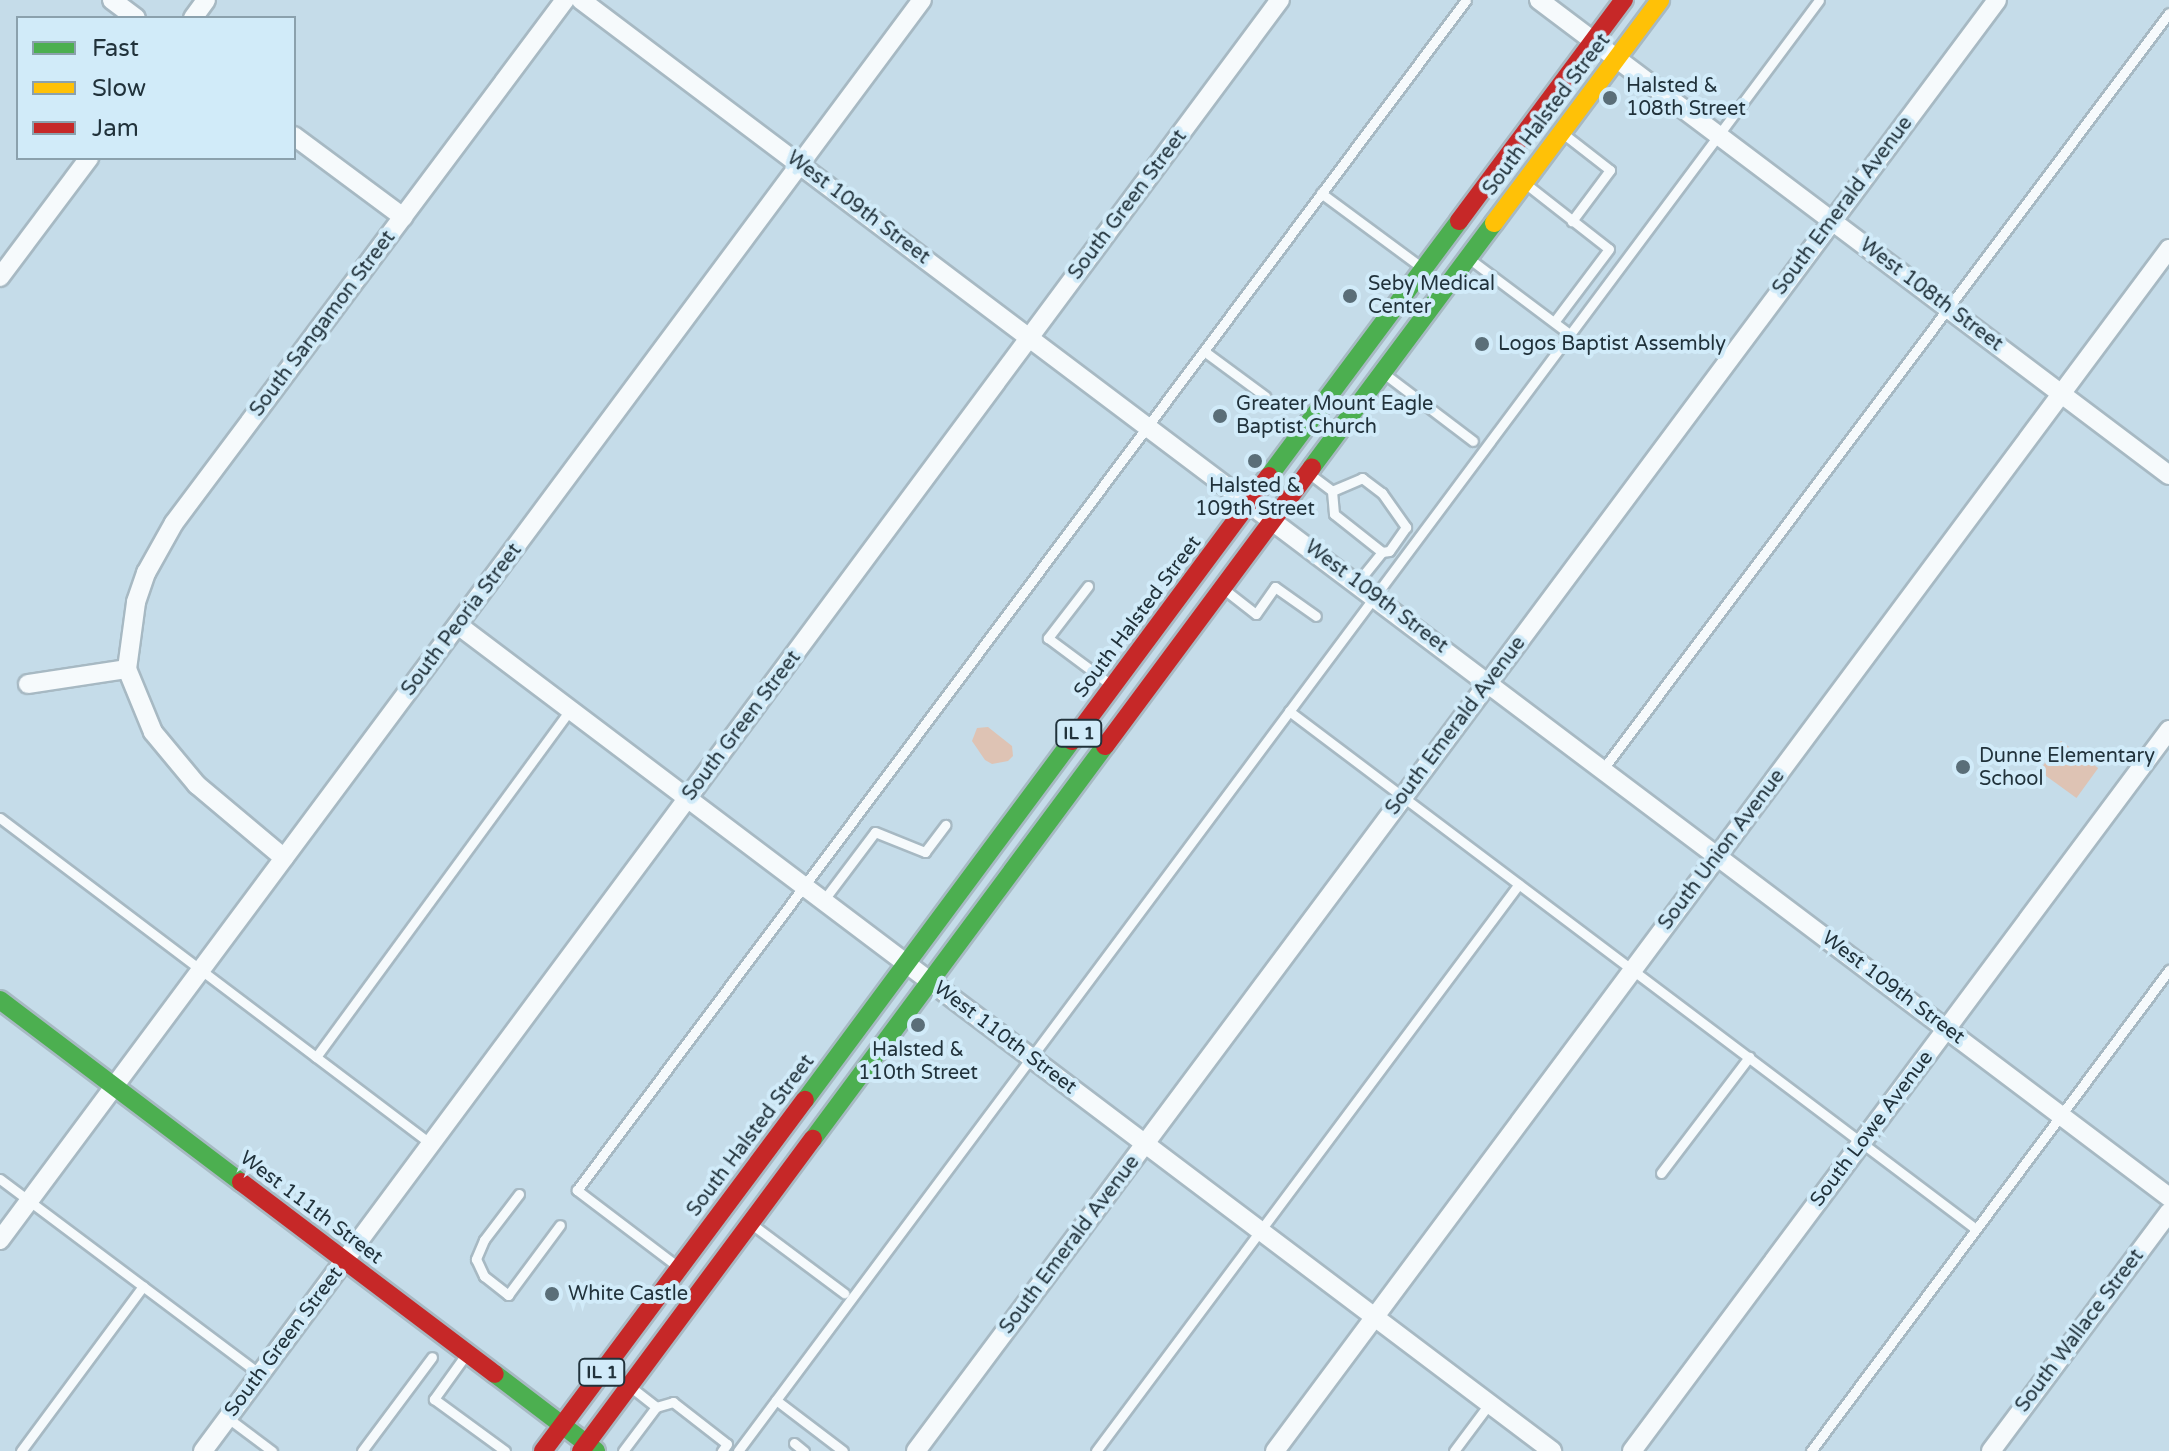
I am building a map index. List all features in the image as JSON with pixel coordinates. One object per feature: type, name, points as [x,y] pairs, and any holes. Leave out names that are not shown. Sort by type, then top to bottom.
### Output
[{"type":"main road","name":"South Halsted Street","points":[[543,1451],[1624,0]]},
{"type":"main road","name":"South Halsted Street","points":[[588,1449],[629,1386],[1660,0]]},
{"type":"main road","name":"West 111th Street","points":[[0,1000],[562,1425],[588,1449]]},
{"type":"street","points":[[112,0],[133,16]]},
{"type":"street","name":"South Sangamon Street","points":[[284,858],[197,785],[172,759],[150,725],[127,669],[136,602],[163,541],[565,0]]},
{"type":"street","name":"West 109th Street","points":[[581,0],[1251,502],[2169,1197]]},
{"type":"street","name":"South Peoria Street","points":[[0,1240],[922,0]]},
{"type":"street","name":"South Green Street","points":[[203,1451],[1280,0]]},
{"type":"street","name":"West 108th Street","points":[[1539,0],[2169,475]]},
{"type":"street","name":"South Emerald Avenue","points":[[916,1451],[1997,0]]},
{"type":"street","points":[[296,137],[403,217]]},
{"type":"street","points":[[0,277],[88,160]]},
{"type":"street","name":"South Union Avenue","points":[[1275,1451],[2169,249]]},
{"type":"street","name":"West 110th Street","points":[[458,625],[1552,1451]]},
{"type":"street","points":[[28,684],[127,669]]},
{"type":"street","name":"South Lowe Avenue","points":[[1632,1451],[2169,730]]},
{"type":"street","name":"South Wallace Street","points":[[1991,1451],[2169,1212]]},
{"type":"lane","points":[[679,1269],[577,1190],[1466,0]]},
{"type":"lane","points":[[738,1451],[1819,0]]},
{"type":"lane","points":[[1603,769],[2169,13]]},
{"type":"lane","points":[[1562,133],[1610,170],[1572,221]]},
{"type":"lane","points":[[1524,183],[1609,249],[1554,322]]},
{"type":"lane","points":[[1321,193],[1423,269]]},
{"type":"lane","points":[[1468,258],[1571,335]]},
{"type":"lane","points":[[1204,351],[1265,396]]},
{"type":"lane","points":[[1383,373],[1473,441]]},
{"type":"lane","points":[[1308,473],[1332,491],[1334,514],[1382,552]]},
{"type":"lane","points":[[1332,491],[1362,478],[1382,493],[1406,527],[1389,551],[1382,552],[1357,583]]},
{"type":"lane","points":[[1088,586],[1048,638],[1113,687]]},
{"type":"lane","points":[[1223,588],[1256,614],[1275,587],[1316,616]]},
{"type":"lane","points":[[316,1057],[570,710]]},
{"type":"lane","points":[[1289,711],[1976,1229]]},
{"type":"lane","points":[[0,818],[431,1144]]},
{"type":"lane","points":[[823,901],[875,832],[925,852],[945,825]]},
{"type":"lane","points":[[1096,1451],[1519,884]]},
{"type":"lane","points":[[1811,1451],[2169,970]]},
{"type":"lane","points":[[1661,1173],[1749,1057]]},
{"type":"lane","points":[[0,1179],[260,1374]]},
{"type":"lane","points":[[519,1194],[484,1240],[476,1259],[484,1276],[508,1295],[560,1225]]},
{"type":"lane","points":[[750,1223],[844,1293]]},
{"type":"lane","points":[[21,1451],[143,1286]]},
{"type":"lane","points":[[467,1353],[434,1399],[505,1451]]},
{"type":"lane","points":[[362,1451],[432,1357]]},
{"type":"lane","points":[[629,1386],[656,1407]]},
{"type":"lane","points":[[776,1400],[843,1451]]},
{"type":"lane","points":[[623,1451],[656,1407],[673,1402],[727,1444],[722,1451]]},
{"type":"lane","points":[[1454,1451],[1489,1404]]},
{"type":"lane","points":[[228,1418],[272,1451]]},
{"type":"lane","points":[[794,1443],[804,1451]]},
{"type":"shaded area","points":[[988,727],[1012,746],[1013,756],[1008,761],[992,764],[985,760],[972,741],[977,728]]},
{"type":"shaded area","points":[[2061,741],[2098,768],[2076,798],[2039,771]]},
{"type":"traffic: fast","points":[[1269,476],[1459,221]]},
{"type":"traffic: fast","points":[[1312,467],[1494,223]]},
{"type":"traffic: fast","points":[[805,1100],[1072,741]]},
{"type":"traffic: fast","points":[[813,1139],[1105,746]]},
{"type":"traffic: fast","points":[[0,1000],[241,1182]]},
{"type":"traffic: fast","points":[[495,1374],[596,1451]]},
{"type":"traffic: slow","points":[[1494,223],[1660,0]]},
{"type":"traffic: jam","points":[[1459,221],[1624,0]]},
{"type":"traffic: jam","points":[[1105,746],[1312,467]]},
{"type":"traffic: jam","points":[[1072,741],[1269,476]]},
{"type":"traffic: jam","points":[[543,1451],[805,1100]]},
{"type":"traffic: jam","points":[[581,1451],[813,1139]]},
{"type":"traffic: jam","points":[[241,1182],[495,1374]]},
{"type":"place","name":"Halsted & 108th Street","points":[[1610,98]]},
{"type":"place","name":"Seby Medical Center","points":[[1350,296]]},
{"type":"place","name":"Logos Baptist Assembly","points":[[1482,344]]},
{"type":"place","name":"Greater Mount Eagle Baptist Church","points":[[1220,416]]},
{"type":"place","name":"Halsted & 109th Street","points":[[1255,461]]},
{"type":"place","name":"Dunne Elementary School","points":[[1963,767]]},
{"type":"place","name":"Halsted & 110th Street","points":[[918,1025]]},
{"type":"place","name":"White Castle","points":[[552,1294]]}]
